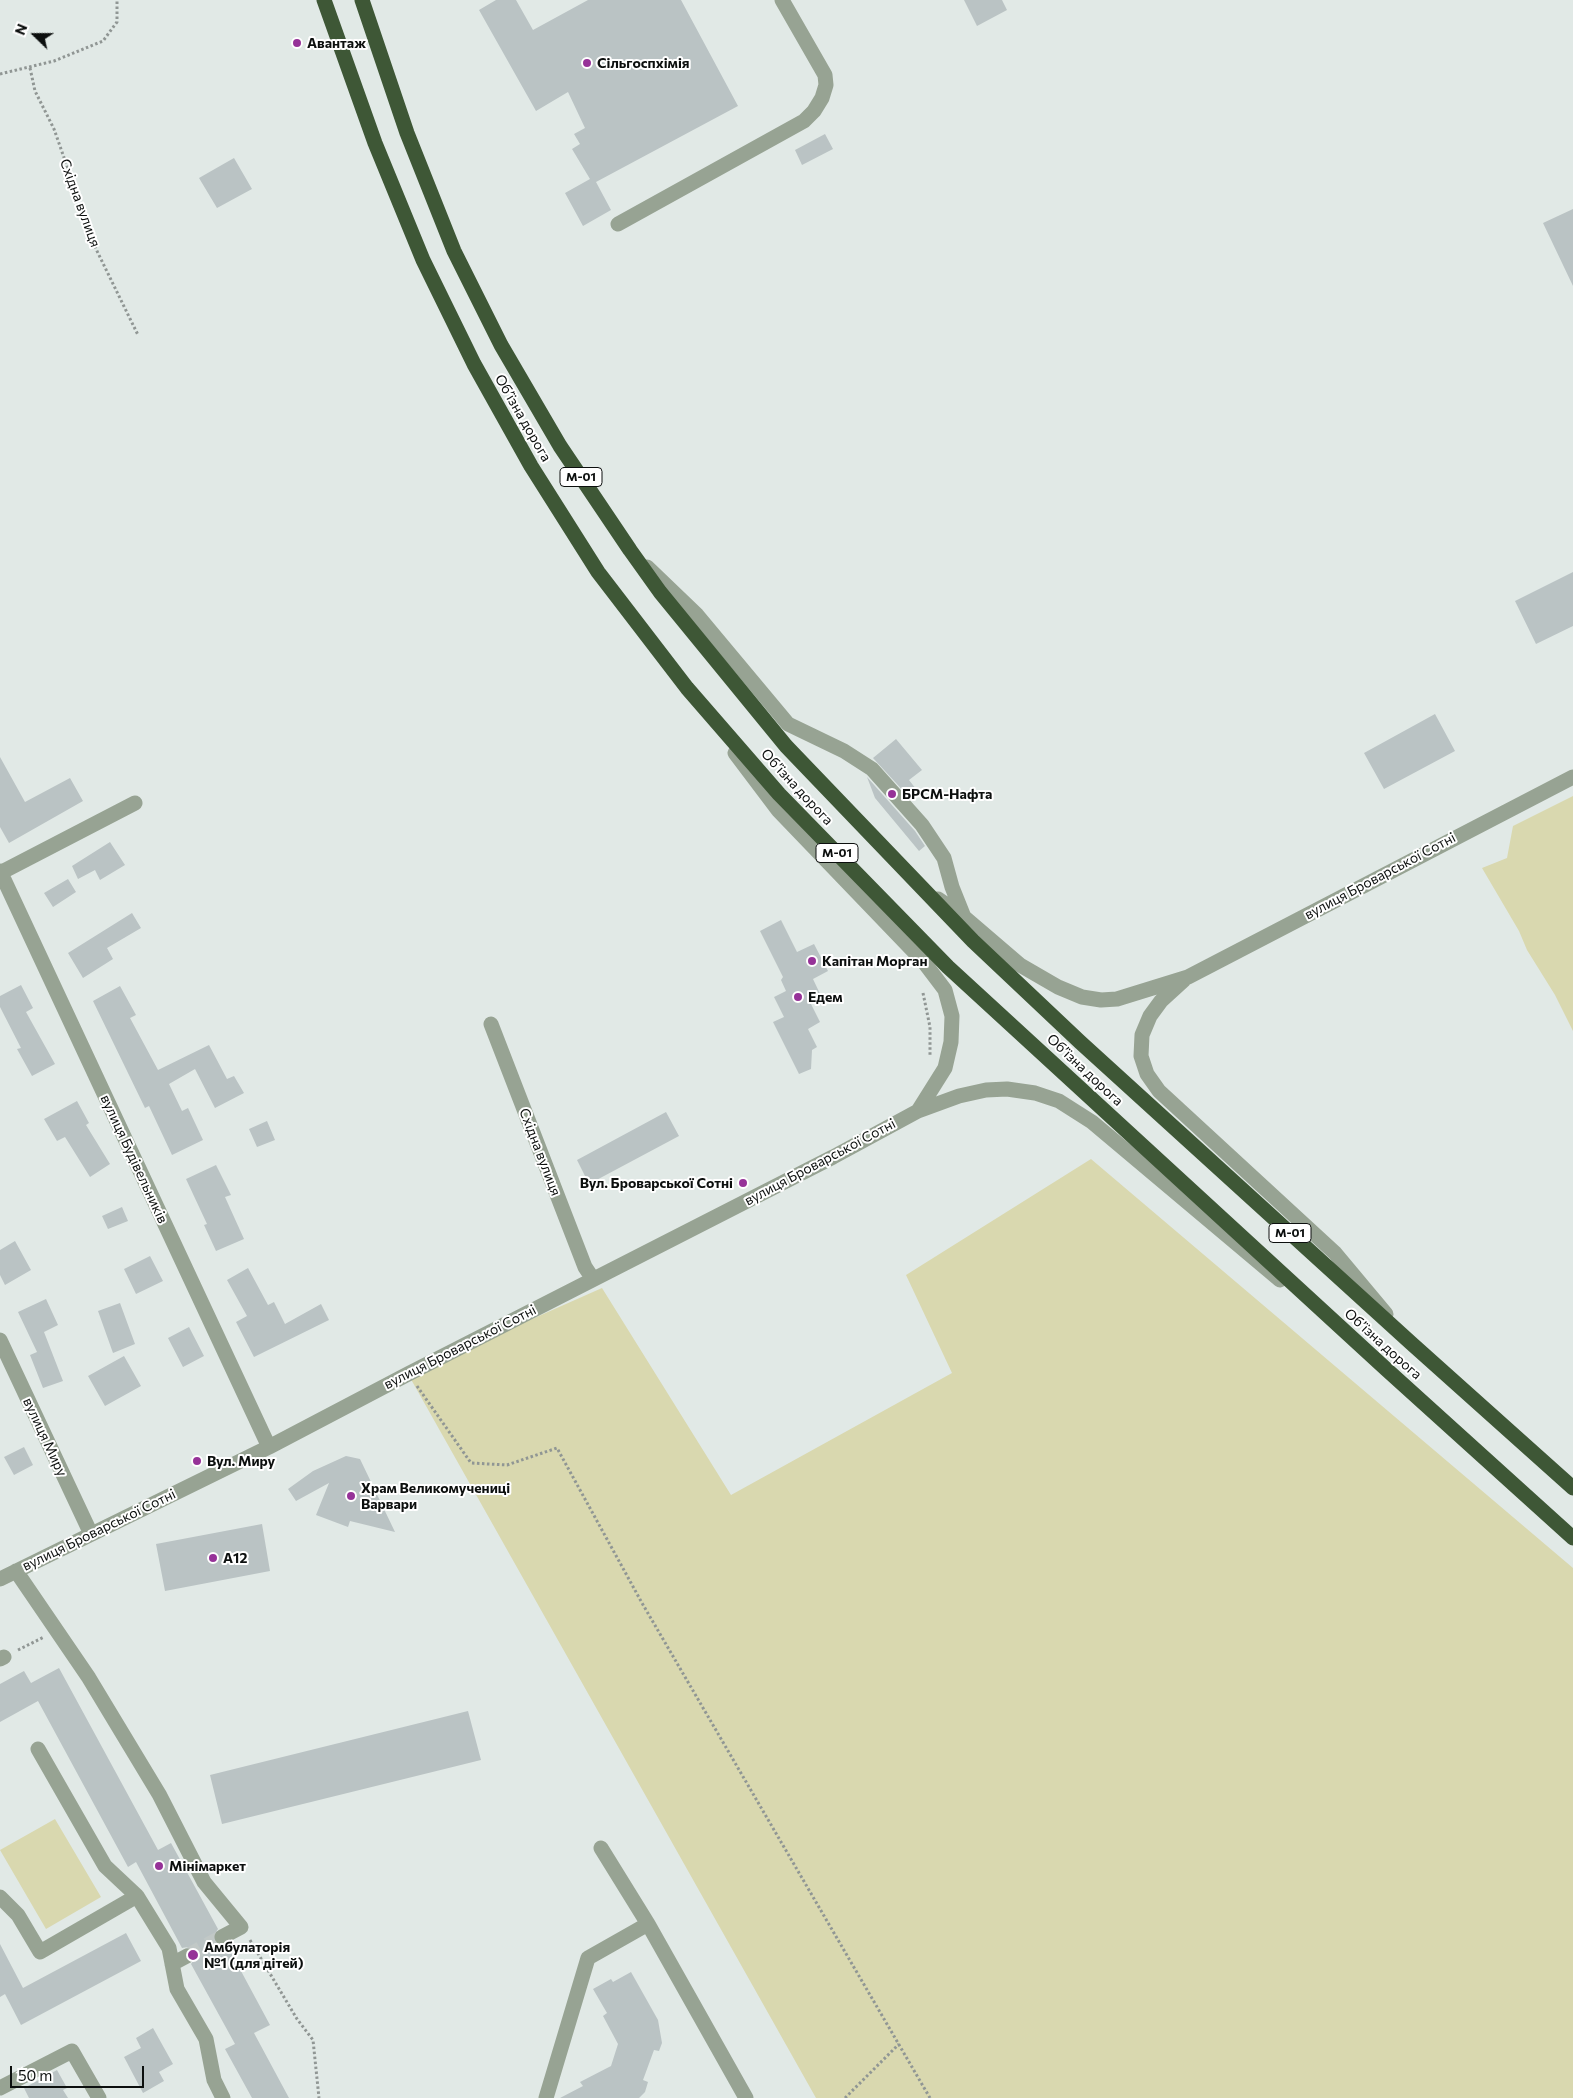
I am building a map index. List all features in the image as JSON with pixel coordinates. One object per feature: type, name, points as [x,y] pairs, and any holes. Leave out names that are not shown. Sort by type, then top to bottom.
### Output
[{"type":"highway","name":"Обʼїзна дорога","points":[[324,0],[374,143],[423,260],[474,364],[531,466],[598,572],[687,688],[780,794],[948,966],[1386,1369],[1573,1538]]},
{"type":"highway","name":"Обʼїзна дорога","points":[[362,0],[407,133],[454,250],[501,345],[560,446],[660,592],[786,746],[974,941],[1080,1042],[1573,1488]]},
{"type":"street","points":[[618,224],[804,121],[814,111],[822,98],[826,85],[825,75],[782,0]]},
{"type":"street","points":[[630,550],[697,615],[788,724],[844,751],[872,769],[922,825],[944,858],[964,917],[1010,975]]},
{"type":"street","points":[[687,688],[778,810],[923,961],[945,990],[952,1016],[951,1042],[945,1068],[918,1111]]},
{"type":"street","name":"вулиця Броварської Сотні","points":[[922,889],[964,917],[1020,966],[1058,987],[1082,997],[1101,1000],[1117,999],[1188,977],[1573,777]]},
{"type":"street","points":[[0,872],[135,803]]},
{"type":"street","name":"вулиця Будівельників","points":[[0,872],[269,1447]]},
{"type":"street","name":"вулиця Броварської Сотні","points":[[1188,977],[1161,1002],[1150,1016],[1142,1035],[1141,1056],[1147,1074],[1159,1091],[1335,1253],[1411,1343]]},
{"type":"street","name":"Східна вулиця","points":[[491,1024],[585,1267],[593,1279]]},
{"type":"street","name":"вулиця Броварської Сотні","points":[[0,1579],[269,1447],[833,1157],[918,1111],[959,1096],[986,1090],[1007,1089],[1059,1101],[1092,1122],[1386,1369]]},
{"type":"street","name":"вулиця Миру","points":[[0,1340],[91,1534]]},
{"type":"street","points":[[16,1571],[89,1678],[160,1794],[204,1882],[241,1927],[222,1936]]},
{"type":"street","points":[[38,1749],[104,1866],[137,1896],[169,1948],[177,1989],[206,2039],[214,2080],[224,2098]]},
{"type":"street","points":[[601,1848],[648,1924],[746,2098]]},
{"type":"street","points":[[0,1896],[18,1915],[40,1952],[137,1896]]},
{"type":"street","points":[[546,2098],[588,1958],[648,1924]]},
{"type":"street","points":[[172,1964],[187,1956]]},
{"type":"street","points":[[0,2088],[72,2051],[99,2098]]},
{"type":"path","points":[[0,74],[54,61],[102,41],[117,22],[117,0]]},
{"type":"path","name":"Східна вулиця","points":[[30,68],[35,91],[54,129],[96,250],[138,335]]},
{"type":"path","points":[[923,993],[930,1027],[930,1059]]},
{"type":"path","points":[[408,1374],[471,1463],[506,1465],[557,1448],[647,1612],[930,2098]]},
{"type":"path","points":[[2,1658],[56,1630]]},
{"type":"path","points":[[241,1927],[297,2019],[313,2040],[318,2098]]},
{"type":"path","points":[[845,2098],[899,2044]]},
{"type":"green space","points":[[1573,796],[1573,1031],[1555,995],[1527,950],[1519,931],[1482,868],[1507,858],[1513,826]]},
{"type":"green space","points":[[1091,1159],[1573,1568],[1573,2098],[816,2098],[408,1374],[602,1288],[731,1495],[952,1373],[906,1275]]},
{"type":"green space","points":[[55,1819],[101,1897],[46,1929],[0,1850]]},
{"type":"building","points":[[496,0],[516,0],[533,30],[588,0],[681,0],[738,106],[596,182],[611,210],[583,226],[565,193],[590,179],[572,149],[580,144],[574,134],[585,128],[568,92],[536,111],[479,10]]},
{"type":"building","points":[[964,0],[1002,0],[1007,10],[977,26]]},
{"type":"building","points":[[825,134],[833,149],[802,165],[795,150]]},
{"type":"building","points":[[234,158],[252,189],[217,208],[199,178]]},
{"type":"building","points":[[1573,209],[1573,286],[1543,223]]},
{"type":"building","points":[[1573,572],[1573,626],[1536,644],[1515,601]]},
{"type":"building","points":[[1435,714],[1455,751],[1384,789],[1364,753]]},
{"type":"building","points":[[896,739],[922,770],[909,780],[916,789],[908,796],[873,758]]},
{"type":"building","points":[[0,757],[25,802],[70,778],[83,801],[9,843],[0,827]]},
{"type":"building","points":[[867,777],[915,831],[925,846],[919,851],[875,798]]},
{"type":"building","points":[[110,842],[125,865],[100,880],[95,870],[78,879],[72,866]]},
{"type":"building","points":[[68,879],[76,892],[53,907],[44,893]]},
{"type":"building","points":[[132,913],[141,928],[107,948],[113,959],[83,978],[68,953]]},
{"type":"building","name":"Едем","points":[[781,920],[797,952],[814,944],[828,971],[813,979],[822,998],[811,1004],[820,1022],[808,1029],[817,1047],[812,1050],[811,1069],[799,1074],[773,1022],[784,1017],[774,997],[786,991],[781,980],[783,977],[760,931]]},
{"type":"building","points":[[21,985],[33,1008],[26,1012],[55,1064],[32,1076],[17,1049],[21,1048],[0,1007],[0,996]]},
{"type":"building","points":[[120,986],[136,1015],[130,1018],[158,1070],[209,1045],[227,1079],[234,1076],[244,1093],[215,1108],[195,1069],[169,1084],[182,1111],[188,1108],[203,1140],[172,1155],[149,1106],[145,1108],[93,1001]]},
{"type":"building","points":[[77,1101],[89,1123],[86,1125],[110,1164],[90,1177],[65,1137],[57,1141],[44,1119]]},
{"type":"building","points":[[666,1112],[679,1136],[589,1184],[577,1160]]},
{"type":"building","points":[[267,1121],[275,1140],[257,1147],[249,1129]]},
{"type":"building","points":[[216,1165],[231,1195],[225,1197],[244,1239],[216,1251],[204,1225],[207,1224],[186,1179]]},
{"type":"building","points":[[122,1207],[128,1221],[108,1229],[102,1216]]},
{"type":"building","points":[[15,1241],[31,1270],[5,1285],[0,1275],[0,1250]]},
{"type":"building","points":[[150,1256],[163,1281],[136,1294],[124,1269]]},
{"type":"building","points":[[248,1268],[268,1305],[274,1302],[285,1324],[321,1304],[329,1320],[254,1357],[236,1322],[247,1316],[227,1280]]},
{"type":"building","points":[[46,1299],[58,1325],[44,1332],[63,1381],[43,1388],[30,1355],[37,1352],[18,1312]]},
{"type":"building","points":[[120,1303],[135,1344],[113,1353],[98,1311]]},
{"type":"building","points":[[189,1327],[204,1356],[183,1367],[168,1338]]},
{"type":"building","points":[[124,1356],[141,1386],[105,1406],[88,1376]]},
{"type":"building","points":[[24,1447],[33,1465],[14,1475],[4,1457]]},
{"type":"building","name":"Храм Великомучениці Варвари","points":[[346,1456],[360,1459],[395,1532],[350,1521],[348,1527],[316,1515],[329,1483],[296,1501],[288,1489],[313,1471]]},
{"type":"building","name":"А12","points":[[262,1524],[270,1571],[165,1591],[156,1544]]},
{"type":"building","points":[[59,1668],[158,1850],[171,1843],[218,1929],[213,1936],[214,1942],[221,1946],[227,1945],[270,2025],[254,2033],[289,2098],[252,2098],[225,2049],[235,2044],[191,1964],[196,1957],[195,1951],[188,1947],[182,1948],[136,1862],[128,1867],[38,1701],[0,1722],[0,1684],[24,1671],[31,1683]]},
{"type":"building","points":[[468,1711],[481,1760],[222,1824],[210,1775]]},
{"type":"building","points":[[126,1933],[141,1961],[21,2025],[5,1994],[0,1997],[0,1944],[23,1988]]},
{"type":"building","points":[[631,1972],[658,2020],[662,2043],[659,2051],[654,2050],[643,2080],[648,2082],[645,2092],[639,2098],[560,2098],[583,2086],[580,2082],[611,2066],[618,2044],[603,2016],[607,2013],[593,1989],[611,1979],[613,1982]]},
{"type":"building","points":[[153,2028],[173,2064],[159,2072],[164,2081],[143,2093],[124,2057],[141,2048],[136,2038]]},
{"type":"building","points":[[57,2070],[67,2088],[63,2090],[68,2098],[29,2098],[24,2088]]},
{"type":"tunnel","points":[[187,1956],[222,1937]]},
{"type":"place","name":"Авантаж","points":[[297,43]]},
{"type":"place","name":"Сільгоспхімія","points":[[587,63]]},
{"type":"place","name":"БРСМ-Нафта","points":[[892,794]]},
{"type":"place","name":"Капітан Морган","points":[[812,961]]},
{"type":"place","name":"Едем","points":[[798,997]]},
{"type":"place","name":"Вул. Броварської Cотні","points":[[743,1183]]},
{"type":"place","name":"Вул. Миру","points":[[197,1461]]},
{"type":"place","name":"Храм Великомучениці Варвари","points":[[351,1496]]},
{"type":"place","name":"А12","points":[[213,1558]]},
{"type":"place","name":"Мінімаркет","points":[[159,1866]]},
{"type":"place","name":"Амбулаторія №1 (для дітей)","points":[[193,1955]]}]
